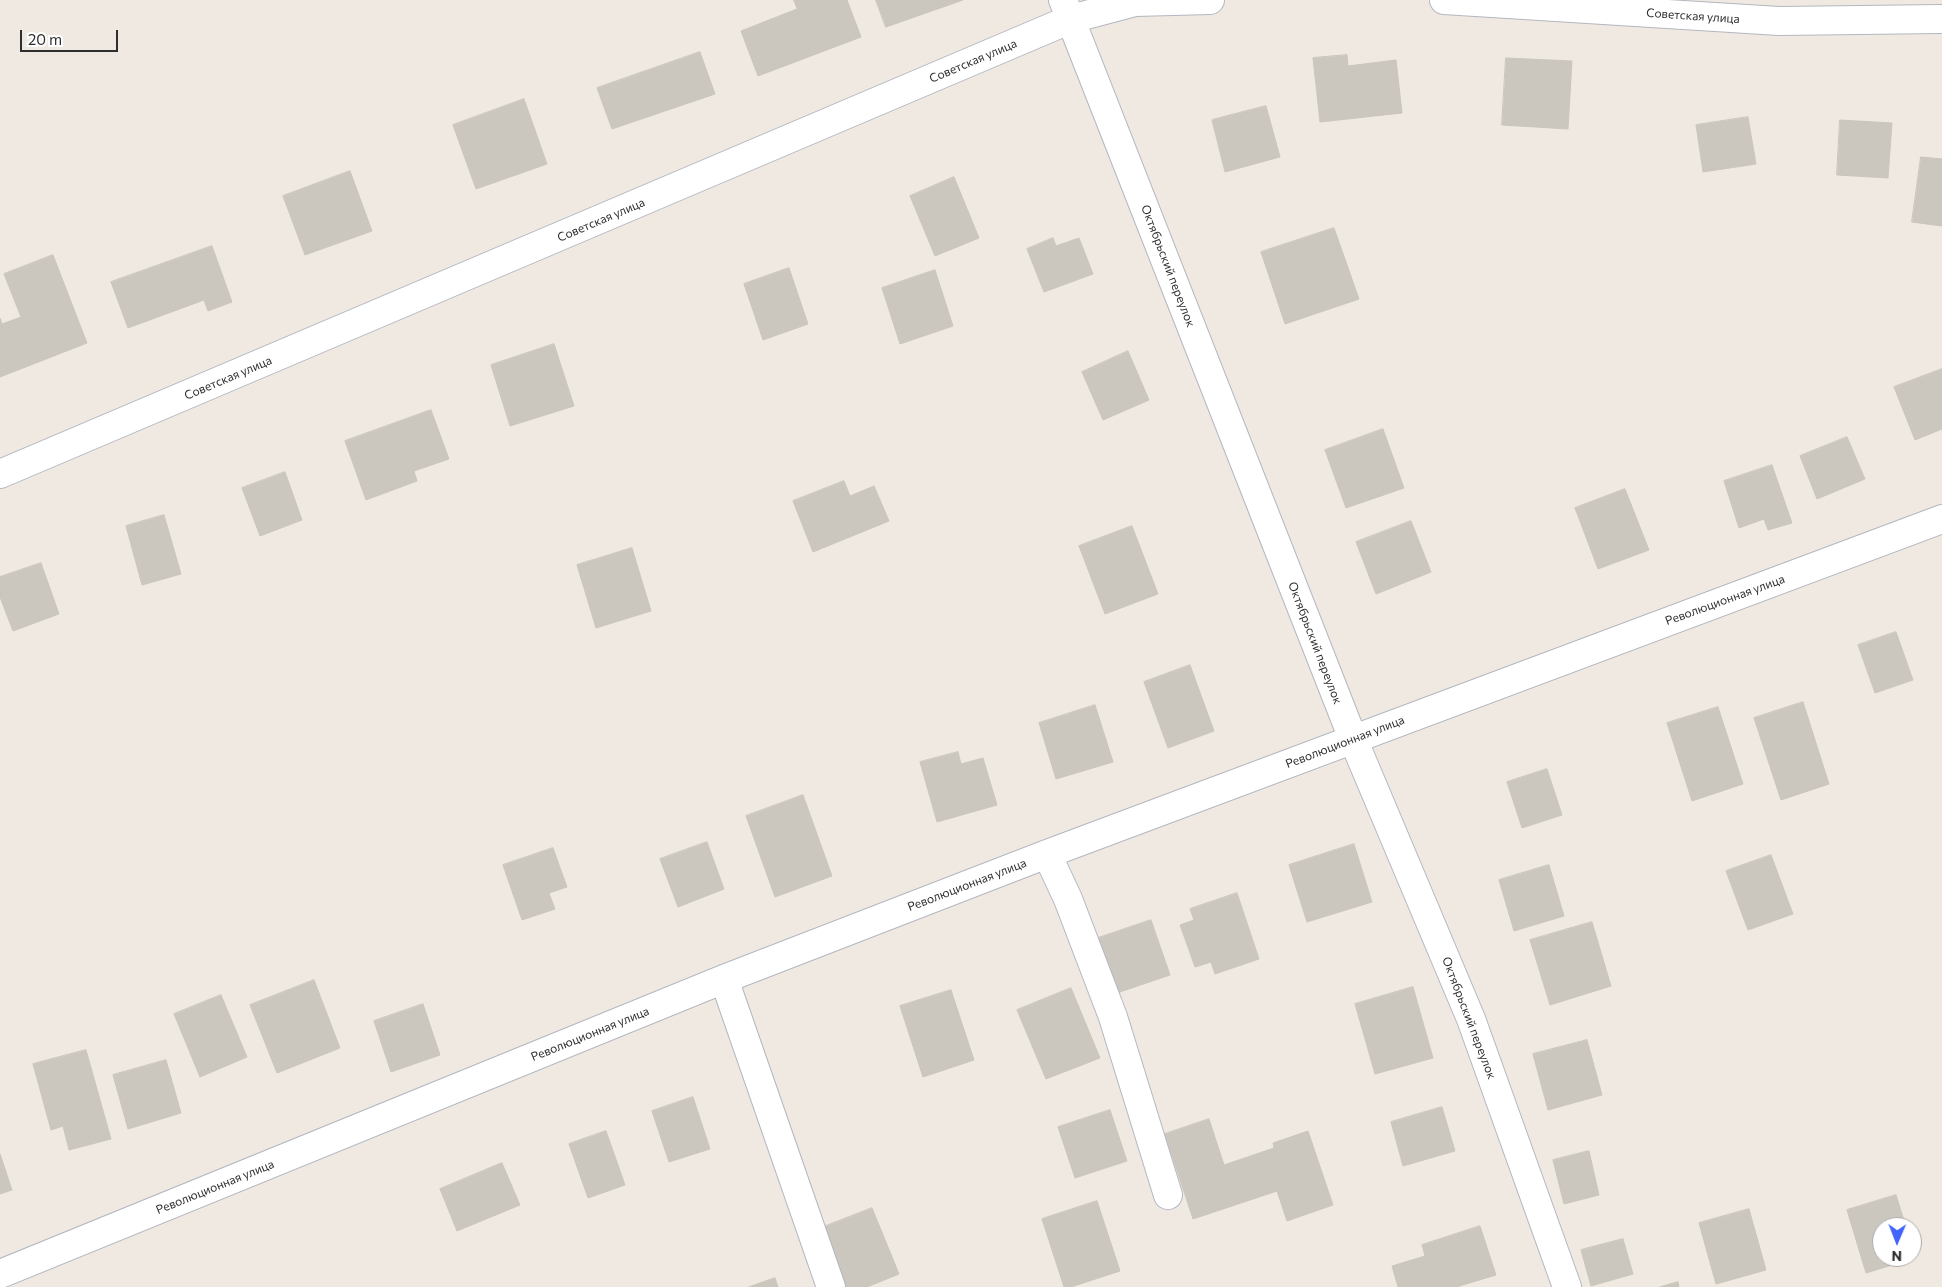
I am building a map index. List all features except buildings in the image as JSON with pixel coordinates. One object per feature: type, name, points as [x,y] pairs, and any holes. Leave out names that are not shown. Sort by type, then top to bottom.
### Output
[{"type":"street","name":"Советская улица","points":[[0,474],[1067,10],[1135,2],[1210,0]]},
{"type":"street","name":"Советская улица","points":[[1444,0],[1779,21],[1942,19]]},
{"type":"street","name":"Октябрьский переулок","points":[[1067,10],[1352,739],[1471,1019],[1567,1287]]},
{"type":"street","name":"Революционная улица","points":[[0,1274],[724,979],[1047,854],[1942,519]]},
{"type":"street","points":[[1047,854],[1068,899],[1112,1017],[1168,1195]]},
{"type":"street","points":[[724,979],[831,1287]]}]
